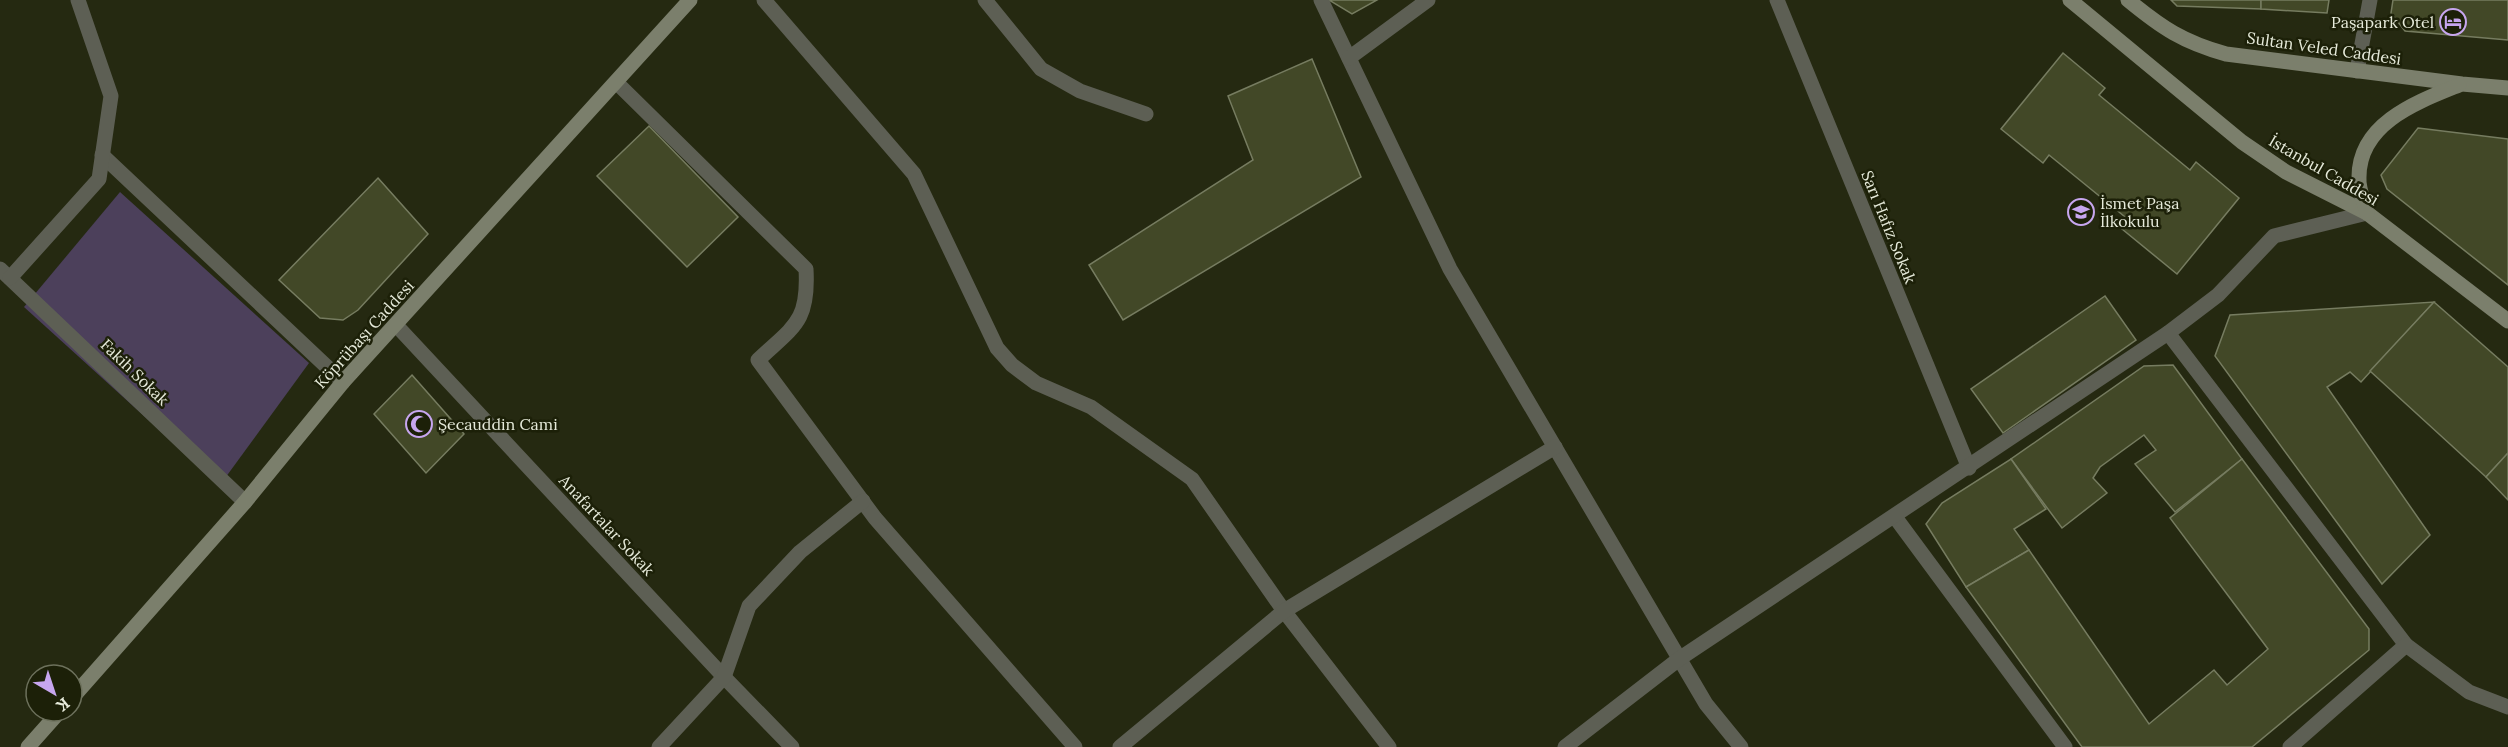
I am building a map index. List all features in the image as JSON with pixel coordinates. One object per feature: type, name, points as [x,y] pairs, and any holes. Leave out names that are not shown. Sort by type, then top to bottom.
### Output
[{"type":"main road","name":"Köprübaşı Caddesi","points":[[84,684],[245,502],[343,382],[690,0]]},
{"type":"main road","name":"İstanbul Caddesi","points":[[2070,0],[2242,142],[2286,172],[2367,213],[2508,321]]},
{"type":"main road","name":"Sultan Veled Caddesi","points":[[2128,0],[2171,34],[2197,46],[2226,54],[2508,88]]},
{"type":"main road","points":[[2367,213],[2358,177],[2364,147],[2384,123],[2419,102],[2462,84]]},
{"type":"main road","points":[[28,747],[49,723]]},
{"type":"street","points":[[5,274],[99,179],[111,96],[78,0]]},
{"type":"street","points":[[764,0],[915,174],[997,348],[1003,356],[1035,383],[1090,407],[1192,479],[1284,611],[1389,747]]},
{"type":"street","points":[[985,0],[1041,69],[1080,91],[1146,114]]},
{"type":"street","points":[[1321,0],[1450,269],[1706,704],[1742,747]]},
{"type":"street","points":[[1349,58],[1428,0]]},
{"type":"street","name":"Sarı Hafız Sokak","points":[[1777,0],[1969,468]]},
{"type":"street","points":[[2357,71],[2370,0]]},
{"type":"street","points":[[617,83],[806,269],[808,295],[800,319],[758,360],[863,501],[1075,747]]},
{"type":"street","points":[[102,155],[343,382]]},
{"type":"street","points":[[1565,747],[1679,659],[1969,468],[2168,333],[2218,295],[2274,236],[2367,213]]},
{"type":"street","name":"Fakih Sokak","points":[[5,274],[245,502]]},
{"type":"street","name":"Anafartalar Sokak","points":[[396,325],[723,677],[792,747]]},
{"type":"street","points":[[2168,333],[2406,645],[2469,692],[2508,707]]},
{"type":"street","points":[[1120,747],[1284,611],[1555,447]]},
{"type":"street","points":[[659,747],[723,677],[749,606],[800,552],[863,501]]},
{"type":"street","points":[[1895,517],[2065,747]]},
{"type":"street","points":[[2290,747],[2406,645]]},
{"type":"shaded area","points":[[120,192],[309,363],[220,485],[24,307]]},
{"type":"building","points":[[1329,0],[1377,0],[1352,14]]},
{"type":"building","points":[[2171,0],[2261,0],[2261,9],[2177,6]]},
{"type":"building","points":[[2261,0],[2329,0],[2327,13],[2261,9]]},
{"type":"building","name":"Paşapark Otel","points":[[2393,0],[2508,0],[2508,40],[2405,31],[2391,13]]},
{"type":"building","points":[[2063,53],[2105,88],[2099,95],[2190,170],[2196,162],[2239,198],[2177,274],[2122,229],[2130,221],[2049,155],[2043,163],[2001,129]]},
{"type":"building","points":[[1312,59],[1361,177],[1123,320],[1089,265],[1253,160],[1228,96]]},
{"type":"building","points":[[649,126],[738,217],[687,267],[597,176]]},
{"type":"building","points":[[2418,128],[2508,139],[2508,285],[2387,189],[2381,175]]},
{"type":"building","points":[[378,178],[428,234],[358,310],[343,320],[320,318],[279,280]]},
{"type":"building","points":[[2105,296],[2136,340],[2003,433],[1971,389]]},
{"type":"building","points":[[2434,302],[2361,382],[2350,372],[2327,387],[2430,535],[2382,584],[2215,356],[2230,315]]},
{"type":"building","points":[[2434,302],[2508,367],[2508,453],[2486,477],[2370,371]]},
{"type":"building","points":[[2173,365],[2242,459],[2175,512],[2135,464],[2156,450],[2144,435],[2100,467],[2093,478],[2107,493],[2062,528],[2011,459],[2144,366]]},
{"type":"building","name":"Şecauddin Cami","points":[[412,375],[464,434],[426,473],[374,414]]},
{"type":"building","points":[[2508,453],[2508,500],[2486,477]]},
{"type":"building","points":[[2011,459],[2046,509],[2014,529],[2029,550],[1966,587],[1926,524],[1942,503]]},
{"type":"building","points":[[2242,459],[2369,629],[2369,650],[2252,747],[2082,747],[1966,587],[2029,550],[2149,724],[2214,670],[2227,685],[2268,649],[2170,518]]},
{"type":"place","name":"Paşapark Otel","points":[[2453,22]]},
{"type":"place","name":"İsmet Paşa İlkokulu","points":[[2081,212]]},
{"type":"place","name":"Şecauddin Cami","points":[[419,424]]}]
